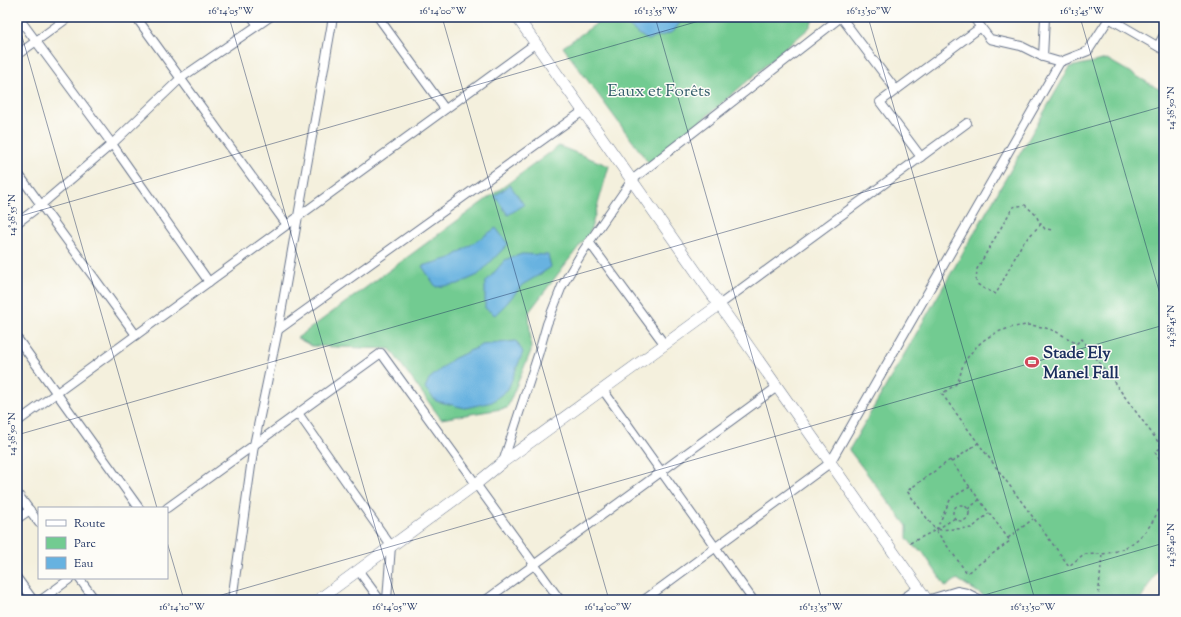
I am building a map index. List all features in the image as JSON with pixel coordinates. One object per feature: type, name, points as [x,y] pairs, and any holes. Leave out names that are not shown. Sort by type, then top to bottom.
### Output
[{"type":"street","points":[[18,17],[112,144],[209,282]]},
{"type":"street","points":[[17,54],[69,17]]},
{"type":"street","points":[[136,17],[287,225]]},
{"type":"street","points":[[252,17],[258,25]]},
{"type":"street","points":[[17,223],[41,205],[112,144],[181,78],[270,17]]},
{"type":"street","points":[[232,600],[254,445],[278,330],[333,17]]},
{"type":"street","points":[[378,17],[445,109]]},
{"type":"street","points":[[517,17],[927,600],[956,591],[981,600]]},
{"type":"street","points":[[503,462],[547,324],[562,286],[589,242],[632,180],[841,17],[896,90]]},
{"type":"street","points":[[973,17],[990,39],[1021,46],[1043,57],[1060,62],[1088,51],[1109,17],[1161,48],[1164,35]]},
{"type":"street","points":[[1043,57],[1045,17]]},
{"type":"street","points":[[921,157],[880,102],[981,27]]},
{"type":"street","points":[[17,422],[536,43]]},
{"type":"street","points":[[644,600],[830,463],[1060,62]]},
{"type":"street","points":[[278,330],[583,111]]},
{"type":"street","points":[[318,600],[476,484],[503,462],[967,123]]},
{"type":"street","points":[[17,172],[136,335]]},
{"type":"street","points":[[589,242],[665,345]]},
{"type":"street","points":[[17,338],[138,507]]},
{"type":"street","points":[[168,507],[381,353],[560,600]]},
{"type":"street","points":[[486,600],[777,387]]},
{"type":"street","points":[[603,390],[753,600]]},
{"type":"street","points":[[298,414],[391,546],[387,600]]},
{"type":"street","points":[[17,493],[38,522]]},
{"type":"street","points":[[17,519],[30,510]]},
{"type":"street","points":[[358,570],[380,600]]},
{"type":"street","points":[[17,578],[33,600]]},
{"type":"street","points":[[41,600],[70,579]]},
{"type":"street","points":[[80,579],[95,600]]},
{"type":"street","points":[[901,600],[918,588]]},
{"type":"path","points":[[1041,224],[1022,244],[996,294],[976,283],[977,270],[1013,207],[1025,205],[1036,215],[1045,230],[1054,230]]},
{"type":"path","points":[[1012,326],[1042,326],[1065,335],[1076,344],[1082,339],[1162,447],[1155,452],[1159,459],[1164,478],[1160,506],[1155,518],[1138,540],[1125,548],[1102,554],[1084,554],[1070,566],[978,443],[942,394],[958,381],[963,364],[976,347],[1000,330],[1012,326]]},
{"type":"path","points":[[952,462],[1010,541],[967,573],[907,492],[950,460],[952,462],[978,443]]},
{"type":"path","points":[[936,530],[950,498],[970,487]]},
{"type":"path","points":[[968,509],[980,500]]},
{"type":"path","points":[[964,505],[968,509],[969,514],[965,520],[955,518],[954,510],[957,506],[964,505]]},
{"type":"path","points":[[936,530],[972,528],[989,513]]},
{"type":"path","points":[[910,543],[936,530],[955,518]]},
{"type":"path","points":[[1008,538],[1034,518]]},
{"type":"path","points":[[1098,600],[1102,554]]},
{"type":"green space","name":"Eaux et Forêts","points":[[602,17],[630,17],[629,26],[673,32],[684,17],[815,17],[809,28],[650,165],[563,47],[603,19]]},
{"type":"green space","name":"Stade Ely Manel Fall","points":[[1107,59],[1164,92],[1164,559],[1140,600],[990,600],[957,579],[946,587],[922,551],[914,547],[907,538],[907,526],[849,450],[1070,67]]},
{"type":"green space","points":[[559,146],[609,166],[590,232],[529,312],[531,351],[507,408],[441,419],[390,349],[312,346],[297,338]]},
{"type":"water","points":[[630,17],[684,17],[673,32],[647,40],[628,26]]},
{"type":"water","points":[[510,185],[524,205],[508,215],[495,196]]},
{"type":"water","points":[[496,228],[508,244],[478,275],[458,284],[436,287],[422,266],[451,258]]},
{"type":"water","points":[[522,254],[548,255],[551,267],[522,285],[495,315],[485,308],[485,283],[505,260]]},
{"type":"water","points":[[516,341],[523,352],[508,389],[492,402],[465,408],[436,401],[425,388],[429,379],[453,359],[482,345]]},
{"type":"place","name":"Stade Ely Manel Fall","points":[[1032,362]]}]
